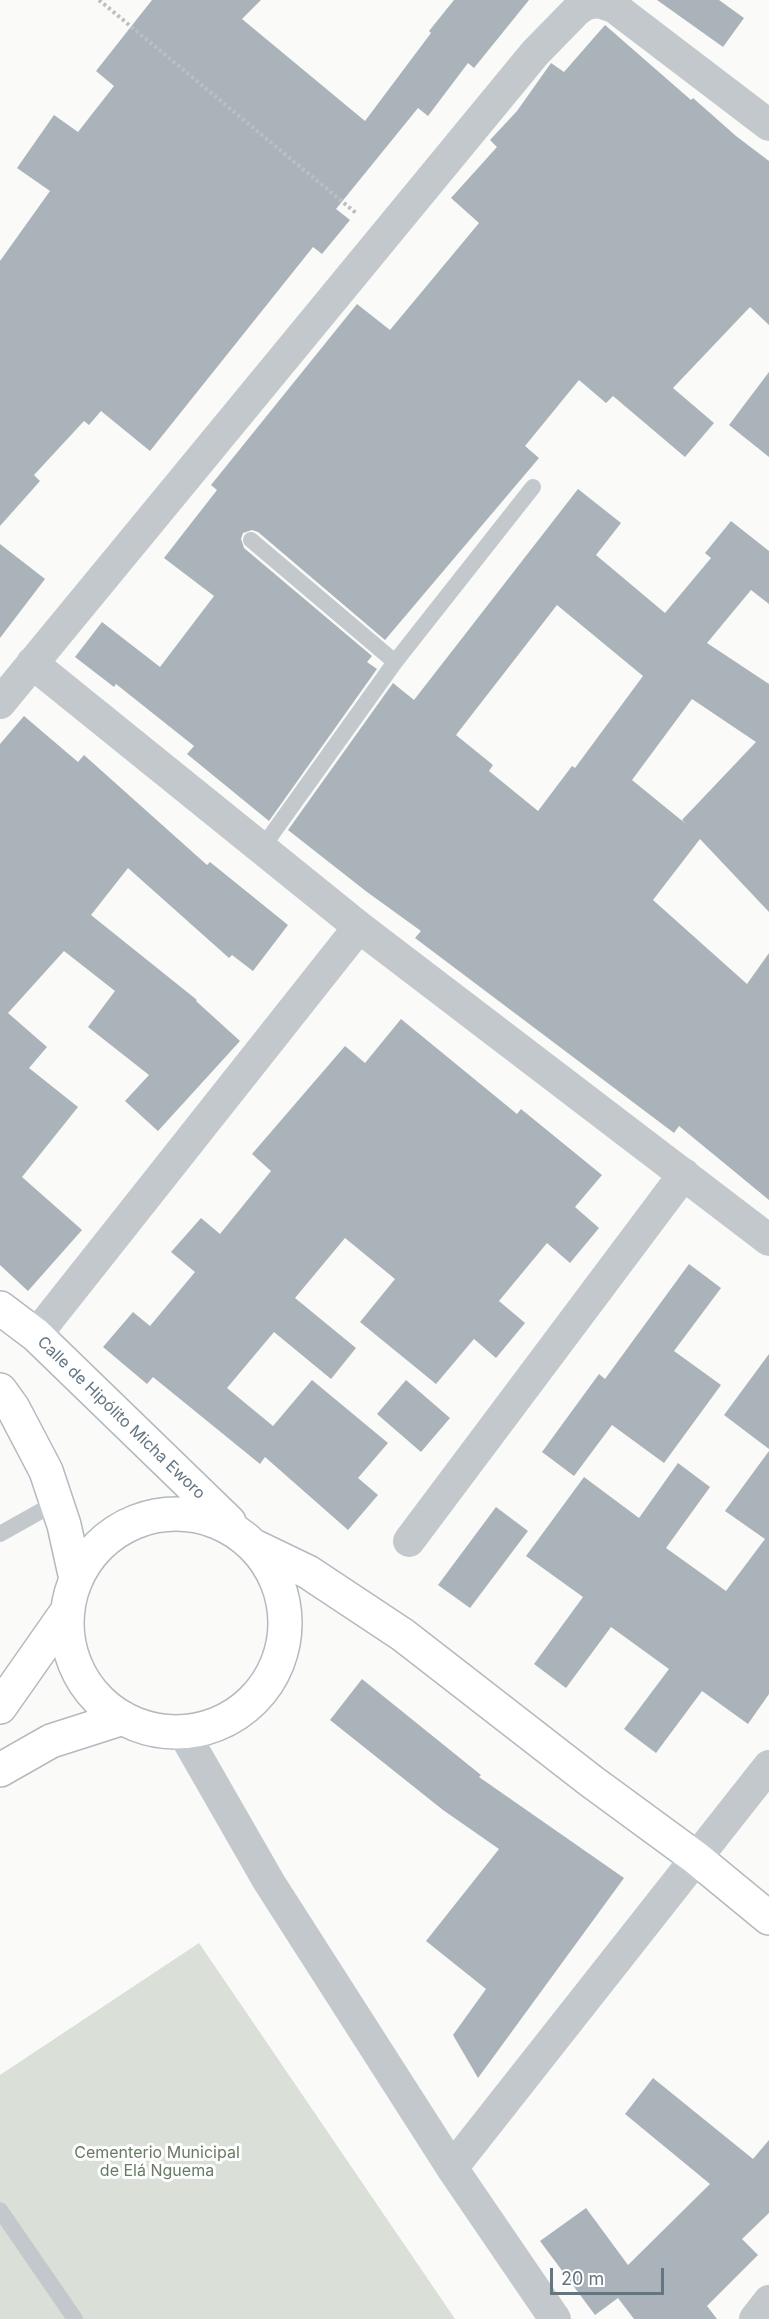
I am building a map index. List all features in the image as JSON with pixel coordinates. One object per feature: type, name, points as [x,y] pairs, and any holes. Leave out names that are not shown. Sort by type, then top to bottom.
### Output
[{"type":"main road","name":"Calle de Hipólito Micha Eworo","points":[[0,1308],[36,1335],[246,1538]]},
{"type":"main road","points":[[0,1390],[34,1444],[46,1471],[57,1502],[76,1579]]},
{"type":"main road","points":[[246,1538],[274,1573],[285,1609],[285,1629],[276,1667],[254,1700],[239,1713],[222,1722],[183,1732],[155,1730],[123,1718],[106,1706],[91,1691],[71,1653],[68,1610],[76,1579],[86,1562],[105,1540],[129,1524],[147,1517],[185,1514],[204,1517],[246,1538],[308,1572],[403,1635],[477,1690],[591,1781],[696,1858],[769,1918]]},
{"type":"main road","points":[[0,1707],[68,1610]]},
{"type":"main road","points":[[0,1770],[51,1741],[123,1718]]},
{"type":"street","points":[[0,703],[535,53],[576,11],[586,4],[599,2],[614,7],[769,126]]},
{"type":"street","points":[[32,663],[358,927],[769,1240]]},
{"type":"street","points":[[36,1335],[358,927]]},
{"type":"street","points":[[409,1540],[684,1174]]},
{"type":"street","points":[[183,1732],[269,1882],[452,2168],[555,2319]]},
{"type":"street","points":[[452,2168],[769,1766]]},
{"type":"street","points":[[755,2319],[769,2301]]},
{"type":"lane","points":[[262,849],[395,662],[533,487]]},
{"type":"lane","points":[[251,540],[395,662]]},
{"type":"lane","points":[[0,1534],[57,1502]]},
{"type":"lane","points":[[0,2210],[75,2319]]},
{"type":"path","points":[[99,0],[384,236]]},
{"type":"green space","name":"Cementerio Municipal de Elá Nguema","points":[[199,1943],[455,2319],[0,2319],[0,2075]]},
{"type":"building","points":[[152,0],[261,0],[242,19],[365,121],[454,0],[529,0],[474,68],[468,63],[428,116],[418,108],[336,209],[350,220],[322,254],[313,247],[150,451],[101,411],[89,425],[84,421],[34,475],[40,481],[0,526],[0,261],[50,191],[17,168],[54,115],[78,132],[114,86],[96,71]]},
{"type":"building","points":[[657,0],[719,0],[744,18],[723,47]]},
{"type":"building","points":[[605,25],[691,100],[693,98],[736,136],[769,161],[769,325],[750,307],[673,388],[714,423],[685,457],[613,396],[606,403],[579,380],[525,446],[539,458],[385,640],[258,532],[252,530],[243,533],[241,539],[244,548],[372,656],[367,662],[377,669],[269,821],[187,754],[194,746],[116,684],[114,687],[75,657],[102,622],[160,667],[214,596],[164,558],[217,490],[211,485],[357,304],[390,330],[479,223],[451,198],[497,147],[490,140],[517,111],[551,63],[564,72]]},
{"type":"building","points":[[769,372],[769,457],[729,425]]},
{"type":"building","points":[[578,489],[621,523],[596,555],[665,613],[711,558],[705,553],[731,521],[769,551],[769,604],[751,590],[707,643],[769,684],[769,912],[700,839],[653,900],[747,984],[769,953],[769,1200],[679,1126],[674,1133],[415,938],[421,931],[288,830],[393,683],[414,700]],"holes":[[[557,605],[643,676],[575,768],[572,766],[538,811],[489,771],[493,765],[456,735]],[[692,699],[756,742],[682,820],[686,824],[632,780]]]},
{"type":"building","points":[[0,544],[45,579],[0,638]]},
{"type":"building","points":[[24,716],[78,762],[84,755],[207,865],[210,862],[288,925],[253,971],[232,955],[229,958],[128,868],[91,915],[197,1000],[240,1041],[158,1131],[125,1101],[149,1075],[88,1027],[115,991],[64,951],[8,1013],[47,1047],[29,1068],[78,1107],[22,1177],[82,1230],[28,1291],[0,1265],[0,744]]},
{"type":"building","points":[[401,1019],[517,1114],[521,1109],[602,1175],[575,1207],[599,1228],[570,1263],[547,1243],[499,1301],[525,1323],[496,1358],[474,1339],[436,1384],[360,1322],[395,1279],[345,1238],[295,1298],[356,1348],[331,1379],[274,1332],[227,1388],[273,1426],[312,1380],[388,1443],[358,1478],[378,1495],[348,1530],[265,1457],[260,1464],[153,1377],[147,1384],[103,1347],[133,1312],[150,1326],[195,1272],[171,1252],[201,1218],[220,1234],[271,1171],[252,1154],[345,1046],[365,1063]]},
{"type":"building","points":[[689,1264],[721,1288],[674,1351],[721,1385],[664,1463],[612,1425],[574,1476],[542,1452],[599,1374],[605,1379]]},
{"type":"building","points":[[769,1354],[769,1449],[724,1415]]},
{"type":"building","points":[[406,1380],[450,1418],[421,1452],[377,1414]]},
{"type":"building","points":[[769,1451],[769,1694],[748,1724],[702,1691],[656,1753],[624,1729],[669,1669],[611,1627],[566,1688],[534,1664],[583,1597],[526,1556],[584,1477],[639,1518],[678,1463],[710,1487],[666,1548],[726,1591],[765,1539],[725,1511]]},
{"type":"building","points":[[496,1507],[528,1531],[470,1608],[438,1585]]},
{"type":"building","points":[[362,1679],[481,1775],[479,1777],[624,1878],[478,2078],[453,2035],[486,1989],[426,1941],[499,1849],[443,1810],[330,1720]]},
{"type":"building","points":[[653,2078],[753,2159],[769,2140],[769,2213],[742,2239],[758,2255],[707,2306],[717,2319],[634,2319],[618,2298],[595,2315],[540,2241],[586,2208],[628,2265],[710,2184],[625,2114]]}]
